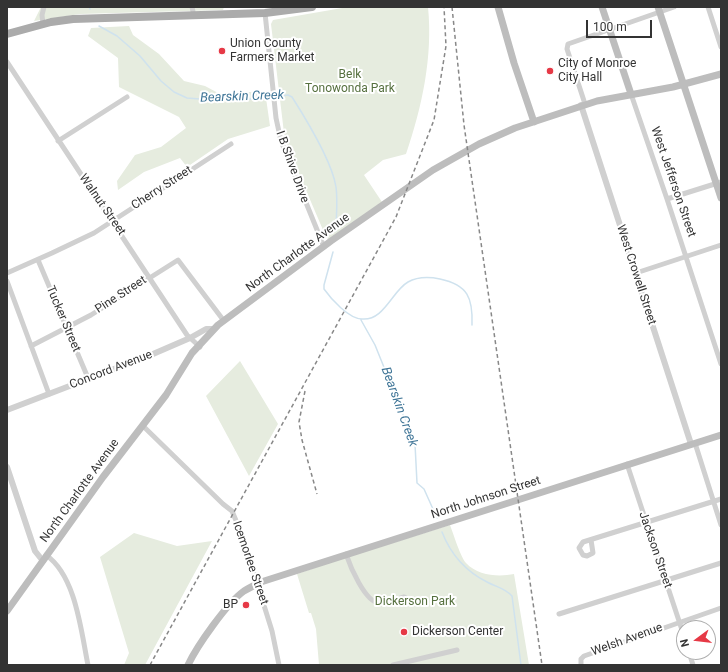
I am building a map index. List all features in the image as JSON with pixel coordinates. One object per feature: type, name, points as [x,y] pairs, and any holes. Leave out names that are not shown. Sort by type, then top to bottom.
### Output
[{"type":"main road","points":[[7,34],[43,24],[84,18],[194,16],[312,7]]},
{"type":"main road","points":[[498,7],[514,63],[534,122]]},
{"type":"main road","name":"West Jefferson Street","points":[[602,7],[631,94]]},
{"type":"main road","points":[[658,9],[683,85],[719,183],[721,198]]},
{"type":"main road","name":"North Charlotte Avenue","points":[[7,611],[142,425],[174,384],[192,353],[207,332],[324,247],[450,159],[479,144],[534,122],[583,105],[631,94],[683,85],[721,74]]},
{"type":"main road","name":"North Johnson Street","points":[[188,665],[199,644],[235,600],[244,591],[258,584],[346,554],[721,435]]},
{"type":"street","points":[[43,24],[42,15],[44,7]]},
{"type":"street","points":[[192,7],[194,16]]},
{"type":"street","points":[[609,29],[658,9],[674,7]]},
{"type":"street","points":[[708,7],[721,47]]},
{"type":"street","name":"I B Shive Drive","points":[[264,10],[275,109],[284,150],[324,247]]},
{"type":"street","name":"West Crowell Street","points":[[609,29],[570,42],[567,47],[583,105],[636,273],[721,525]]},
{"type":"street","name":"Walnut Street","points":[[7,62],[190,338],[198,345]]},
{"type":"street","name":"West Jefferson Street","points":[[631,94],[668,199],[721,364]]},
{"type":"street","points":[[58,141],[127,97]]},
{"type":"street","name":"Cherry Street","points":[[7,273],[94,233],[231,144]]},
{"type":"street","points":[[668,199],[719,183]]},
{"type":"street","points":[[636,273],[721,245]]},
{"type":"street","name":"Tucker Street","points":[[38,260],[88,378]]},
{"type":"street","name":"Pine Street","points":[[31,346],[67,328],[177,260],[180,260],[224,321]]},
{"type":"street","points":[[7,281],[49,394]]},
{"type":"street","name":"Concord Avenue","points":[[7,410],[190,338],[206,329],[213,329]]},
{"type":"street","name":"Icemorlee Street","points":[[142,425],[232,511],[242,535],[258,584],[272,631],[279,665]]},
{"type":"street","name":"Jackson Street","points":[[627,464],[678,620]]},
{"type":"street","points":[[7,467],[35,551],[63,572],[69,585],[88,665]]},
{"type":"street","points":[[591,540],[721,499]]},
{"type":"street","points":[[346,554],[353,574],[374,601],[382,603],[404,597],[414,603]]},
{"type":"street","points":[[559,614],[721,563]]},
{"type":"street","name":"Welsh Avenue","points":[[685,620],[721,608]]},
{"type":"street","name":"Welsh Avenue","points":[[581,662],[584,656],[676,623]]},
{"type":"street","points":[[393,665],[457,650]]},
{"type":"green space","points":[[41,7],[224,7],[223,10],[80,14],[34,21]]},
{"type":"green space","name":"Belk Tonowonda Park","points":[[348,7],[428,7],[429,44],[425,82],[417,118],[406,154],[383,160],[364,175],[382,202],[329,240],[326,237],[288,148],[284,133],[271,24],[273,20]]},
{"type":"green space","points":[[129,26],[133,35],[159,54],[184,81],[205,86],[220,94],[265,91],[270,126],[228,139],[187,167],[180,158],[144,172],[118,190],[117,181],[135,155],[161,147],[186,128],[179,117],[119,87],[118,58],[88,36],[91,28]]},
{"type":"green space","points":[[240,361],[278,424],[249,476],[206,396]]},
{"type":"green space","name":"Dickerson Park","points":[[450,525],[462,556],[466,563],[476,571],[495,575],[514,574],[529,665],[319,665],[316,629],[311,613],[309,613],[297,574]]},
{"type":"green space","points":[[134,533],[177,546],[212,541],[145,665],[124,665],[129,653],[100,557]]},
{"type":"waterway","name":"Bearskin Creek","points":[[99,26],[117,36],[140,56],[161,81],[174,92],[187,98],[213,100],[223,96],[258,100],[288,95],[292,97],[318,140],[334,177],[337,198],[336,231]]},
{"type":"waterway","name":"Bearskin Creek","points":[[333,252],[324,289],[336,303],[352,316],[362,319],[370,318],[382,311],[402,286],[408,282],[419,278],[432,278],[449,282],[463,289],[470,300],[472,325]]},
{"type":"waterway","name":"Bearskin Creek","points":[[361,320],[375,345],[415,444],[417,483],[424,489],[437,518]]},
{"type":"waterway","name":"Bearskin Creek","points":[[442,532],[454,555],[465,567],[479,578],[503,589],[512,596],[521,665]]},
{"type":"railway","points":[[150,665],[396,217],[434,120],[446,46],[444,7]]},
{"type":"railway","points":[[452,7],[464,125],[542,665]]},
{"type":"railway","points":[[305,391],[299,422],[302,440],[317,494]]},
{"type":"place","name":"Union County Farmers Market","points":[[222,51]]},
{"type":"place","name":"City of Monroe City Hall","points":[[550,71]]},
{"type":"place","name":"BP","points":[[246,605]]},
{"type":"place","name":"Dickerson Center","points":[[404,632]]}]
